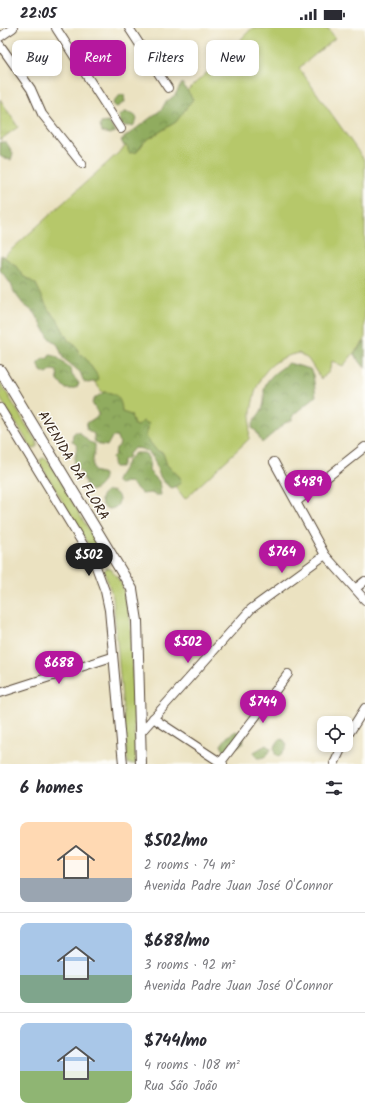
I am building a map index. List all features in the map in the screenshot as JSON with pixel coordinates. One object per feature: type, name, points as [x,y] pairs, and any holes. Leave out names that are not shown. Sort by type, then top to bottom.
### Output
[{"type":"main road","name":"AVENIDA DA FLORA","points":[[0,370],[132,589],[136,621],[141,764]]},
{"type":"street","points":[[0,37],[13,28]]},
{"type":"street","points":[[56,28],[121,129]]},
{"type":"street","points":[[129,28],[168,88]]},
{"type":"street","points":[[0,45],[31,89],[42,114],[82,164]]},
{"type":"street","points":[[0,408],[95,564],[106,597],[123,764]]},
{"type":"street","points":[[296,502],[365,447]]},
{"type":"street","points":[[274,462],[325,555],[365,600]]},
{"type":"street","points":[[140,732],[251,609],[325,555]]},
{"type":"street","points":[[356,589],[365,581]]},
{"type":"street","points":[[0,693],[112,657]]},
{"type":"street","points":[[153,718],[222,763],[288,674]]},
{"type":"street","points":[[353,725],[365,708]]},
{"type":"street","points":[[334,764],[340,752]]},
{"type":"green space","points":[[252,28],[328,28],[335,38],[299,68],[365,161],[365,340],[343,366],[332,361],[329,372],[321,379],[308,359],[299,353],[284,357],[272,364],[258,385],[254,397],[251,411],[249,439],[185,499],[0,260],[206,73],[206,76],[259,76],[259,40],[240,40]]},
{"type":"green space","points":[[182,83],[193,99],[176,122],[145,141],[137,152],[129,153],[127,146],[124,146],[121,140],[162,109],[165,103],[175,95]]},
{"type":"green space","points":[[120,95],[124,95],[125,102],[117,107],[114,106],[113,103]]},
{"type":"green space","points":[[0,99],[18,127],[0,140]]},
{"type":"green space","points":[[125,112],[136,116],[137,120],[133,126],[122,126],[119,116]]},
{"type":"green space","points":[[108,122],[116,132],[109,134],[102,132],[100,126],[101,123]]},
{"type":"green space","points":[[0,142],[6,142],[13,153],[11,160],[0,156]]},
{"type":"green space","points":[[1,255],[15,265],[23,276],[36,284],[48,309],[57,319],[68,340],[77,347],[79,354],[83,355],[97,375],[98,381],[88,383],[84,382],[80,372],[63,358],[58,345],[49,338],[35,313],[23,304],[14,292],[11,284],[0,270]]},
{"type":"green space","points":[[365,341],[365,368],[354,354]]},
{"type":"green space","points":[[50,355],[58,358],[71,369],[72,375],[79,383],[78,386],[73,389],[66,389],[58,381],[57,371],[52,370],[47,374],[41,371],[38,363],[44,358],[47,359]]},
{"type":"green space","points":[[289,363],[310,369],[313,375],[316,396],[293,415],[292,420],[285,423],[262,443],[256,431],[252,428],[263,406],[265,385],[274,374]]},
{"type":"green space","points":[[0,382],[37,443],[37,447],[33,449],[31,447],[0,398]]},
{"type":"green space","points":[[104,392],[112,393],[120,400],[122,412],[131,415],[134,425],[138,426],[143,421],[149,424],[146,437],[156,450],[163,453],[167,465],[180,477],[181,483],[172,488],[165,483],[160,477],[150,453],[144,450],[134,448],[129,454],[129,457],[123,460],[121,467],[114,467],[112,457],[115,455],[116,448],[120,443],[116,437],[112,437],[107,446],[101,445],[94,441],[94,434],[86,429],[87,423],[99,415],[92,403],[95,398]]},
{"type":"green space","points":[[75,432],[79,432],[89,442],[95,444],[93,468],[94,471],[104,474],[100,484],[91,491],[86,486],[82,473],[77,469],[74,463],[77,446],[72,441],[73,434]]},
{"type":"green space","points":[[135,453],[145,453],[150,461],[149,471],[159,481],[161,495],[151,493],[142,494],[130,482],[120,485],[117,483],[117,478],[129,459]]},
{"type":"green space","points":[[43,458],[47,459],[106,561],[95,556],[41,465],[40,460]]},
{"type":"green space","points":[[110,491],[116,494],[119,500],[116,506],[110,509],[104,506],[101,500],[104,494]]},
{"type":"green space","points":[[107,568],[111,569],[122,585],[130,619],[136,764],[128,764],[113,597],[104,571]]},
{"type":"green space","points":[[236,731],[244,737],[243,744],[224,752],[221,745],[227,737]]},
{"type":"green space","points":[[280,739],[284,740],[287,746],[279,757],[275,754],[274,747]]},
{"type":"green space","points":[[266,745],[271,749],[269,753],[264,757],[257,758],[254,752]]}]
